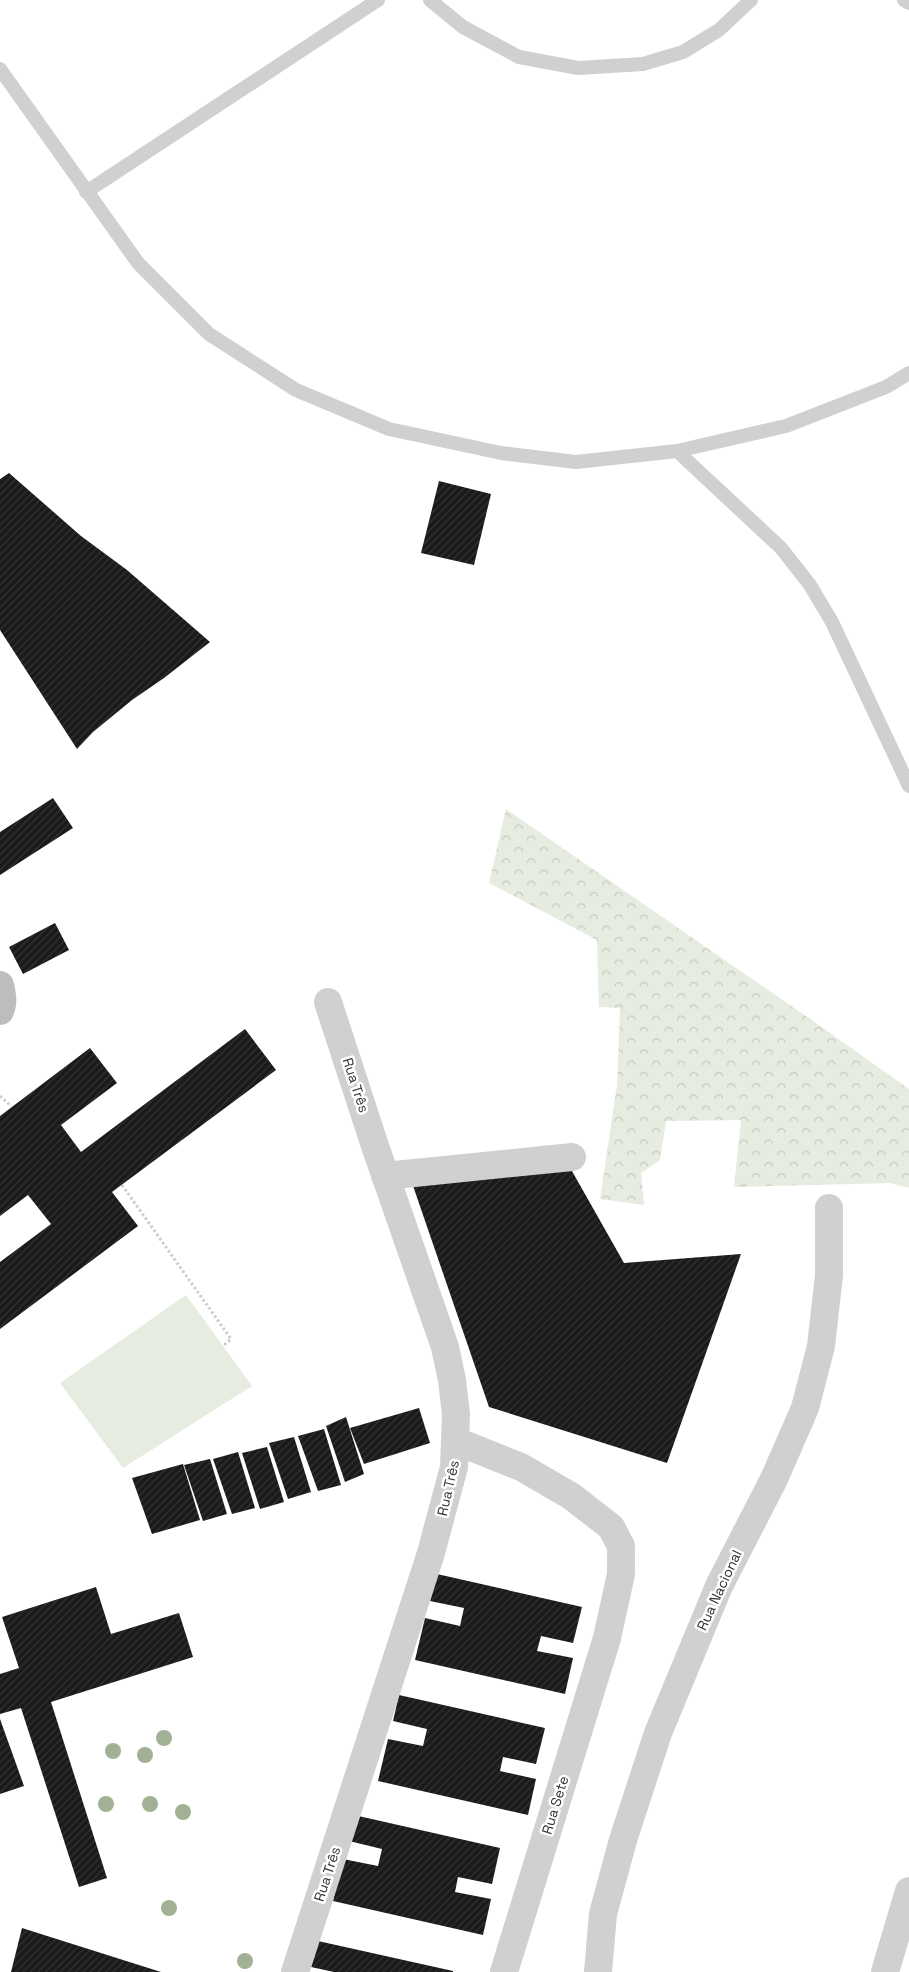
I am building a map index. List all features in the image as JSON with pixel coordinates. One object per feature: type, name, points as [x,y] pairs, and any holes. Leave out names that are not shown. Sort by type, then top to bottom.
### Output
[{"type":"street","name":"Rua Três","points":[[295,1972],[431,1554],[454,1467],[456,1441],[453,1388],[445,1347],[385,1176],[328,1002]]},
{"type":"street","points":[[385,1176],[572,1157]]},
{"type":"street","name":"Rua Nacional","points":[[598,1972],[604,1914],[623,1840],[658,1734],[719,1586],[774,1479],[805,1408],[821,1346],[829,1276],[829,1208]]},
{"type":"street","name":"Rua Sete","points":[[456,1441],[521,1467],[571,1496],[611,1527],[621,1546],[621,1574],[607,1638],[504,1972]]},
{"type":"street","points":[[885,1972],[909,1891]]},
{"type":"lane","points":[[86,192],[378,0]]},
{"type":"lane","points":[[430,0],[463,27],[519,57],[578,68],[643,64],[683,52],[719,30],[751,0]]},
{"type":"lane","points":[[904,0],[909,3]]},
{"type":"lane","points":[[0,70],[138,264],[209,334],[296,390],[389,429],[501,453],[576,462],[677,451],[786,426],[886,387],[909,373]]},
{"type":"lane","points":[[677,451],[781,548],[810,585],[835,630],[909,786]]},
{"type":"path","points":[[0,1096],[12,1107]]},
{"type":"path","points":[[122,1185],[231,1339],[223,1346]]},
{"type":"green space","points":[[506,809],[909,1089],[909,1188],[891,1183],[734,1187],[741,1120],[666,1121],[660,1160],[641,1173],[644,1205],[600,1199],[617,1085],[620,1008],[599,1007],[597,940],[489,883]]},
{"type":"green space","points":[[186,1295],[252,1386],[123,1468],[60,1383]]},
{"type":"building","points":[[9,473],[81,536],[127,570],[210,642],[132,700],[93,732],[77,749],[0,630],[0,479]]},
{"type":"building","points":[[439,481],[491,494],[474,565],[421,553]]},
{"type":"building","points":[[53,798],[73,828],[0,875],[0,832]]},
{"type":"building","points":[[55,923],[69,950],[23,974],[9,947]]},
{"type":"building","points":[[245,1029],[276,1070],[112,1192],[138,1226],[0,1329],[0,1262],[51,1224],[28,1195],[0,1216],[0,1116],[90,1048],[117,1083],[61,1125],[81,1152]]},
{"type":"building","points":[[568,1164],[624,1263],[741,1254],[667,1463],[489,1407],[411,1180]]},
{"type":"building","points":[[419,1408],[430,1443],[364,1464],[350,1428]]},
{"type":"building","points":[[346,1417],[364,1474],[345,1482],[326,1426]]},
{"type":"building","points":[[324,1429],[341,1485],[318,1491],[298,1436]]},
{"type":"building","points":[[294,1437],[311,1492],[288,1499],[269,1443]]},
{"type":"building","points":[[267,1447],[284,1502],[260,1509],[242,1453]]},
{"type":"building","points":[[238,1452],[255,1508],[232,1514],[213,1459]]},
{"type":"building","points":[[210,1459],[227,1514],[203,1521],[184,1465]]},
{"type":"building","points":[[183,1464],[200,1520],[152,1534],[132,1478]]},
{"type":"building","points":[[437,1574],[582,1607],[573,1643],[541,1636],[537,1651],[573,1658],[565,1694],[415,1660],[425,1618],[460,1626],[464,1608],[430,1601]]},
{"type":"building","points":[[96,1587],[111,1634],[179,1613],[193,1657],[51,1702],[107,1878],[79,1887],[21,1708],[0,1714],[0,1674],[19,1668],[2,1617]]},
{"type":"building","points":[[399,1695],[545,1728],[536,1764],[503,1757],[500,1771],[536,1779],[528,1815],[378,1781],[388,1739],[423,1746],[427,1729],[393,1721]]},
{"type":"building","points":[[0,1719],[24,1786],[0,1794]]},
{"type":"building","points":[[354,1815],[500,1848],[492,1884],[458,1877],[455,1892],[491,1899],[483,1935],[333,1901],[343,1859],[378,1866],[382,1849],[349,1841]]},
{"type":"building","points":[[22,1928],[161,1972],[11,1972]]},
{"type":"building","points":[[318,1941],[453,1972],[334,1972],[311,1967]]}]
